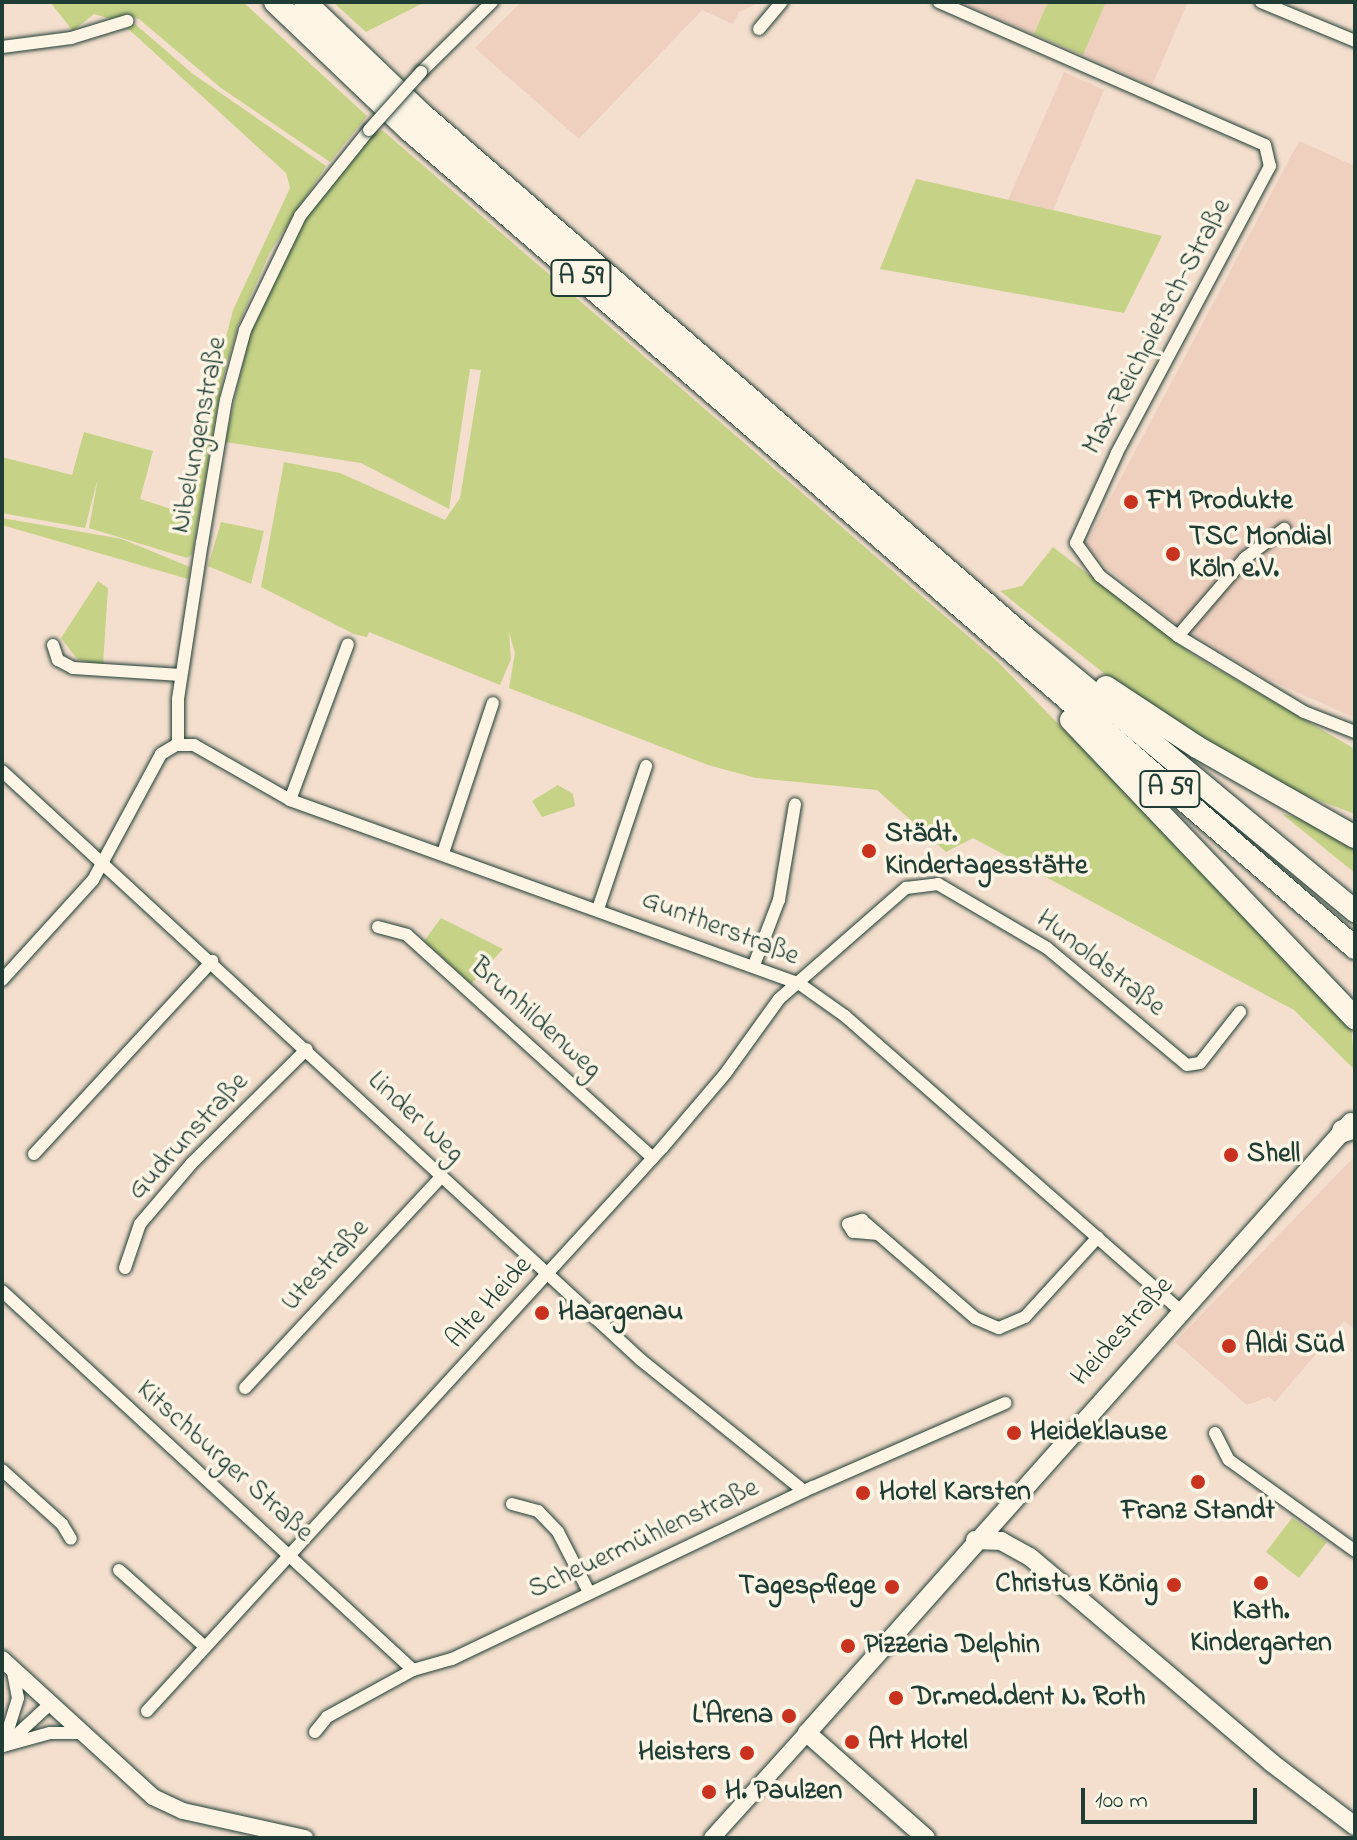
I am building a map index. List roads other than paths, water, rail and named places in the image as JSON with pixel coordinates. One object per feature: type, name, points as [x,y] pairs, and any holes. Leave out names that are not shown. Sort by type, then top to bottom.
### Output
[{"type":"highway","name":"A 59","points":[[275,2],[408,129],[1355,948]]},
{"type":"highway","name":"A 59","points":[[305,2],[423,115],[1026,638],[1355,911]]},
{"type":"highway","points":[[984,629],[1324,982],[1355,1018]]},
{"type":"highway","points":[[1026,638],[1197,747],[1355,837]]},
{"type":"highway","points":[[1324,982],[1355,1003]]},
{"type":"main road","name":"Heidestraße","points":[[807,1733],[1180,1310],[1351,1125]]},
{"type":"main road","points":[[1006,1505],[1009,1533],[1030,1557],[1272,1763],[1355,1826]]},
{"type":"main road","points":[[975,1540],[1001,1541],[1030,1557]]},
{"type":"main road","points":[[807,1733],[926,1838]]},
{"type":"street","name":"Nibelungenstraße","points":[[178,744],[181,675],[226,400],[245,330],[294,226],[369,130],[421,72],[492,2]]},
{"type":"street","points":[[759,29],[782,2]]},
{"type":"street","name":"Max-Reichpietsch-Straße","points":[[939,2],[1265,145],[1271,155],[1244,218],[1076,535],[1081,553],[1100,576],[1178,636],[1304,712],[1355,732]]},
{"type":"street","points":[[1261,2],[1355,41]]},
{"type":"street","points":[[2,47],[71,38],[127,21]]},
{"type":"street","points":[[1178,636],[1245,558],[1284,529]]},
{"type":"street","points":[[290,800],[348,644]]},
{"type":"street","points":[[53,645],[58,660],[73,668],[181,675]]},
{"type":"street","points":[[443,853],[493,703]]},
{"type":"street","points":[[2,980],[93,880],[161,754],[178,744]]},
{"type":"street","name":"Guntherstraße","points":[[178,744],[200,747],[290,800],[800,984],[845,1016],[1180,1310]]},
{"type":"street","points":[[598,909],[646,766]]},
{"type":"street","name":"Linder Weg","points":[[2,771],[104,861],[688,1401],[804,1491]]},
{"type":"street","points":[[754,965],[779,900],[795,804]]},
{"type":"street","name":"Hunoldstraße","points":[[800,984],[886,902],[906,888],[927,883],[961,896],[1047,948],[1187,1065],[1200,1063],[1240,1012]]},
{"type":"street","name":"Brunhildenweg","points":[[378,927],[407,935],[653,1158]]},
{"type":"street","points":[[34,1154],[212,961]]},
{"type":"street","name":"Alte Heide","points":[[147,1711],[653,1158],[719,1082],[779,999],[800,984]]},
{"type":"street","name":"Gudrunstraße","points":[[125,1268],[140,1224],[191,1164],[307,1049]]},
{"type":"street","name":"Utestraße","points":[[245,1388],[442,1176]]},
{"type":"street","points":[[878,1234],[975,1318],[999,1328],[1025,1317],[1098,1237]]},
{"type":"street","name":"Kitschburger Straße","points":[[2,1291],[413,1670]]},
{"type":"street","name":"Scheuermühlenstraße","points":[[315,1732],[327,1717],[413,1670],[427,1670],[804,1491],[1005,1403]]},
{"type":"street","points":[[1215,1433],[1229,1460],[1355,1551]]},
{"type":"street","points":[[2,1470],[62,1524],[71,1539]]},
{"type":"street","points":[[512,1504],[538,1511],[558,1532],[589,1592]]},
{"type":"street","points":[[119,1570],[205,1647]]},
{"type":"street","points":[[7,1663],[135,1785],[173,1807],[305,1838]]},
{"type":"street","points":[[2,1746],[18,1698],[7,1663]]},
{"type":"street","points":[[2,1746],[50,1704]]},
{"type":"street","points":[[2,1746],[50,1733],[79,1733]]},
{"type":"street","name":"Heidestraße","points":[[712,1838],[807,1733]]},
{"type":"place","name":"FM Produkte","points":[[1131,502]]},
{"type":"place","name":"TSC Mondial Köln e.V.","points":[[1173,554]]},
{"type":"place","name":"Städt. Kindertagesstätte","points":[[869,851]]},
{"type":"place","name":"Shell","points":[[1231,1155]]},
{"type":"place","name":"Haargenau","points":[[542,1313]]},
{"type":"place","name":"Aldi Süd","points":[[1229,1346]]},
{"type":"place","name":"Heideklause","points":[[1014,1433]]},
{"type":"place","name":"Franz Standt","points":[[1198,1482]]},
{"type":"place","name":"Hotel Karsten","points":[[863,1493]]},
{"type":"place","name":"Kath. Kindergarten","points":[[1261,1583]]},
{"type":"place","name":"Christus König","points":[[1174,1585]]},
{"type":"place","name":"Tagespflege","points":[[892,1587]]},
{"type":"place","name":"Pizzeria Delphin","points":[[848,1646]]},
{"type":"place","name":"Dr.med.dent N. Roth","points":[[896,1698]]},
{"type":"place","name":"L'Arena","points":[[789,1716]]},
{"type":"place","name":"Art Hotel","points":[[852,1742]]},
{"type":"place","name":"Heisters","points":[[747,1753]]},
{"type":"place","name":"H. Paulzen","points":[[709,1792]]}]
